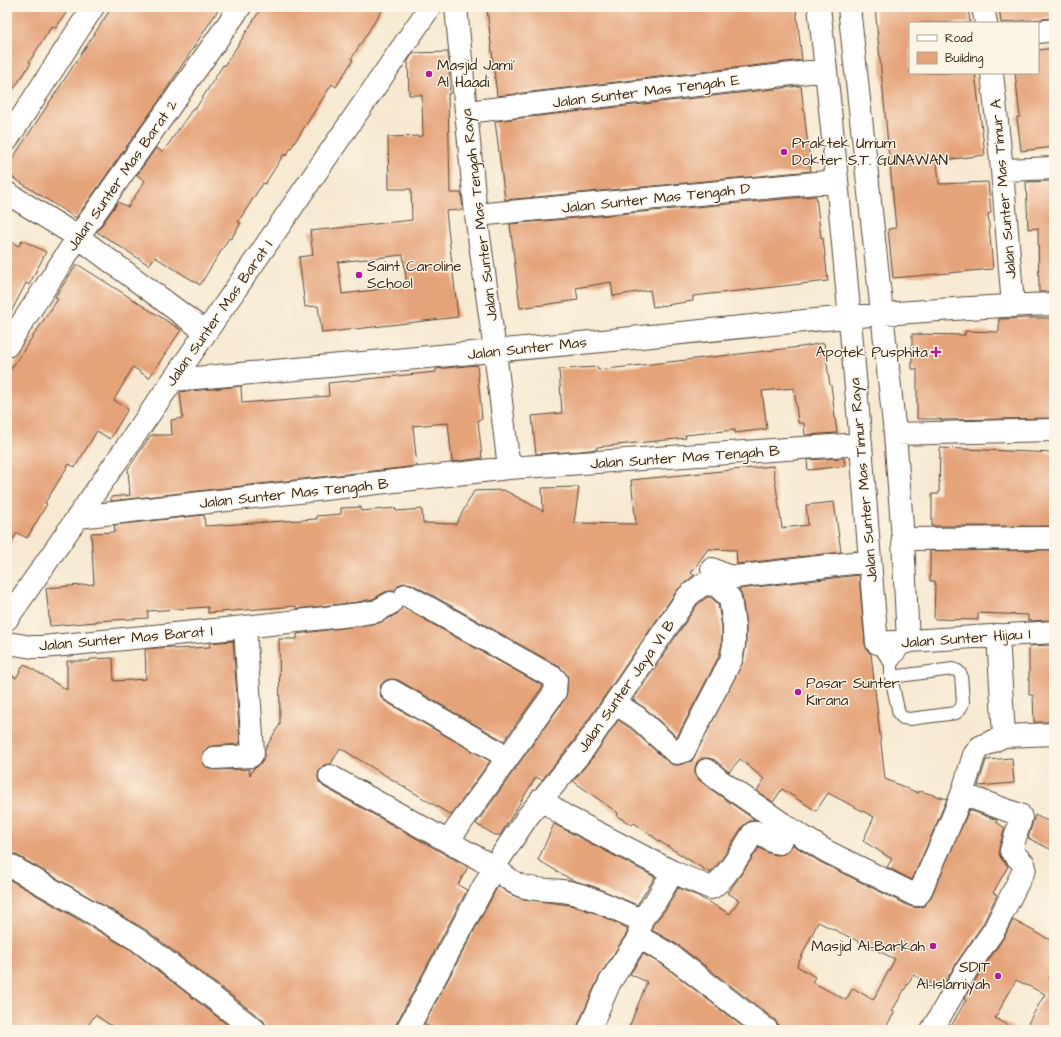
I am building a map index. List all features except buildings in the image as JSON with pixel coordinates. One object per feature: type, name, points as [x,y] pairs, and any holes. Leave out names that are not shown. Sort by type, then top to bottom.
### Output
[{"type":"street","points":[[7,140],[93,7]]},
{"type":"street","name":"Jalan Sunter Mas Barat 2","points":[[7,346],[78,237],[240,7]]},
{"type":"street","name":"Jalan Sunter Mas Barat I","points":[[7,619],[430,7]]},
{"type":"street","name":"Jalan Sunter Mas Tengah Raya","points":[[456,7],[476,215],[496,351]]},
{"type":"street","name":"Jalan Sunter Mas Timur Raya","points":[[819,7],[837,181],[869,561],[878,643]]},
{"type":"street","points":[[849,7],[895,434],[903,539],[908,642]]},
{"type":"street","points":[[984,7],[986,22]]},
{"type":"street","points":[[1039,32],[1054,30]]},
{"type":"street","name":"Jalan Sunter Mas Tengah E","points":[[467,112],[826,70]]},
{"type":"street","name":"Jalan Sunter Mas Timur A","points":[[992,74],[1002,170],[1013,306]]},
{"type":"street","points":[[1002,170],[1054,168]]},
{"type":"street","name":"Jalan Sunter Mas Tengah D","points":[[476,215],[837,181]]},
{"type":"street","points":[[7,192],[78,237],[206,332]]},
{"type":"street","name":"Jalan Sunter Mas","points":[[173,380],[496,351],[849,316],[1054,304]]},
{"type":"street","points":[[496,351],[509,468]]},
{"type":"street","points":[[895,434],[1054,430]]},
{"type":"street","name":"Jalan Sunter Mas Tengah B","points":[[78,517],[509,468],[860,444]]},
{"type":"street","points":[[903,539],[1054,538]]},
{"type":"street","points":[[615,703],[638,718],[676,753],[684,751],[731,660],[734,645],[734,626],[730,598],[714,577],[725,575],[735,577],[869,561]]},
{"type":"street","name":"Jalan Sunter Jaya VI B","points":[[407,1030],[494,867],[528,816],[583,750],[688,596],[714,577]]},
{"type":"street","name":"Jalan Sunter Mas Barat I","points":[[7,643],[43,647],[245,627],[377,611],[398,599],[514,654],[556,680],[555,692],[507,756]]},
{"type":"street","points":[[214,758],[251,756],[254,753],[245,627]]},
{"type":"street","name":"Jalan Sunter Hijau I","points":[[878,643],[1054,632]]},
{"type":"street","points":[[998,635],[1004,736]]},
{"type":"street","points":[[392,690],[507,756],[448,841]]},
{"type":"street","points":[[708,770],[720,780],[826,851],[892,885],[915,895],[920,892],[950,824],[962,794],[974,754],[980,747],[1004,736],[1054,734]]},
{"type":"street","points":[[330,776],[494,867],[518,884],[572,892],[585,896],[640,928],[670,955],[767,1030]]},
{"type":"street","points":[[932,1030],[967,969],[994,930],[1025,868],[1024,864],[1011,851],[1021,818],[1020,815],[962,794]]},
{"type":"street","points":[[541,799],[566,816],[673,872],[711,888],[713,888],[734,862],[753,833],[756,832],[774,842],[779,843],[790,828]]},
{"type":"street","points":[[7,864],[138,940],[255,1030]]},
{"type":"street","points":[[589,1030],[610,982],[673,872]]},
{"type":"lane","points":[[891,664],[908,642]]},
{"type":"lane","points":[[878,643],[891,664],[891,677],[899,714],[903,718],[910,719],[956,712],[962,706],[961,675],[953,668],[891,677]]},
{"type":"place","name":"Masjid Jami' Al Haadi","points":[[429,74]]},
{"type":"place","name":"Praktek Umum Dokter S.T. GUNAWAN","points":[[784,152]]},
{"type":"place","name":"Saint Caroline School","points":[[359,275]]},
{"type":"place","name":"Apotek Pusphita","points":[[936,352]]},
{"type":"place","name":"Pasar Sunter Kirana","points":[[798,692]]},
{"type":"place","name":"Masjid Al-Barkah","points":[[933,946]]},
{"type":"place","name":"SDIT Al-Islamiyah","points":[[998,976]]}]
